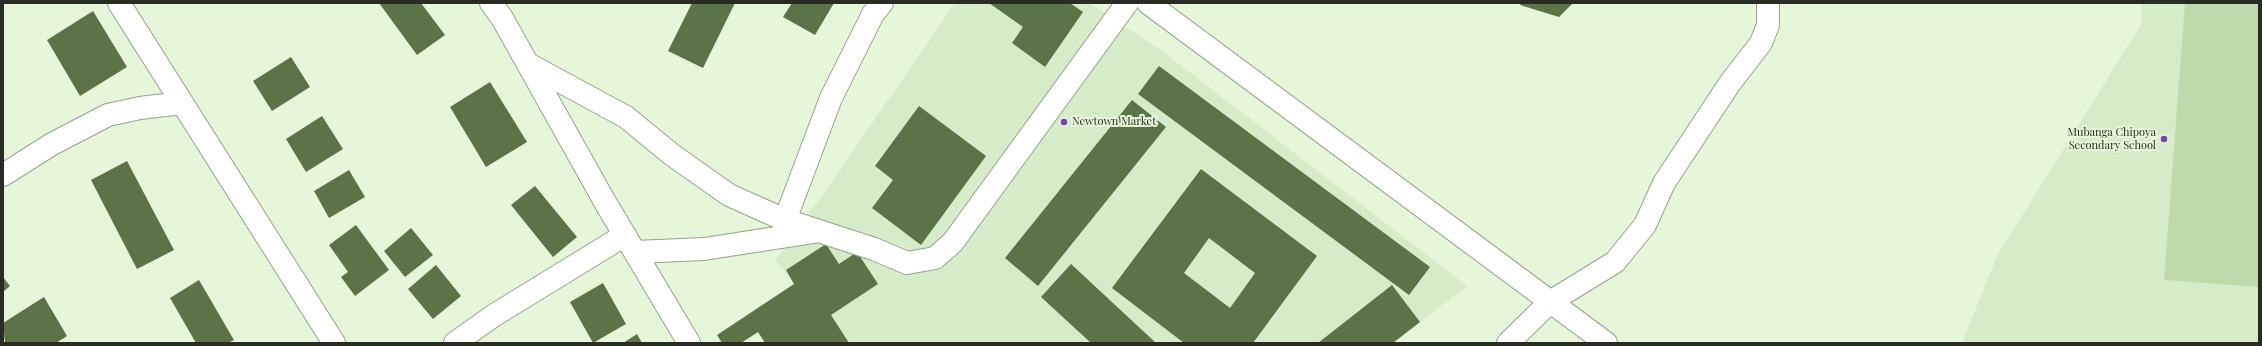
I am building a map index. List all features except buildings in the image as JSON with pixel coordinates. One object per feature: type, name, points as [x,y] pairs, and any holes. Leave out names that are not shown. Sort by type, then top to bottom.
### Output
[{"type":"street","points":[[119,3],[334,343]]},
{"type":"street","points":[[491,3],[502,18],[630,243],[690,343]]},
{"type":"street","points":[[785,220],[831,98],[873,14],[882,3]]},
{"type":"street","points":[[528,64],[626,117],[671,154],[728,195],[785,220],[874,249],[907,263],[935,258],[953,242],[1127,3]]},
{"type":"street","points":[[1148,3],[1606,343]]},
{"type":"street","points":[[1508,343],[1550,302],[1615,262],[1645,225],[1664,183],[1730,83],[1761,43],[1768,25],[1768,3]]},
{"type":"street","points":[[3,175],[52,144],[108,115],[140,108],[182,104]]},
{"type":"street","points":[[455,343],[493,316],[630,243],[704,249],[820,231]]},
{"type":"shaded area","name":"Newtown Market","points":[[955,3],[1089,3],[1162,51],[1467,286],[1392,343],[846,343],[775,260],[824,193]]},
{"type":"shaded area","name":"Mubanga Chipoya Secondary School","points":[[2141,3],[2259,3],[2259,343],[1962,343],[1997,256],[2142,23]]},
{"type":"shaded area","points":[[2185,3],[2259,3],[2259,287],[2164,280]]},
{"type":"place","name":"Newtown Market","points":[[1064,122]]},
{"type":"place","name":"Mubanga Chipoya Secondary School","points":[[2164,139]]}]
